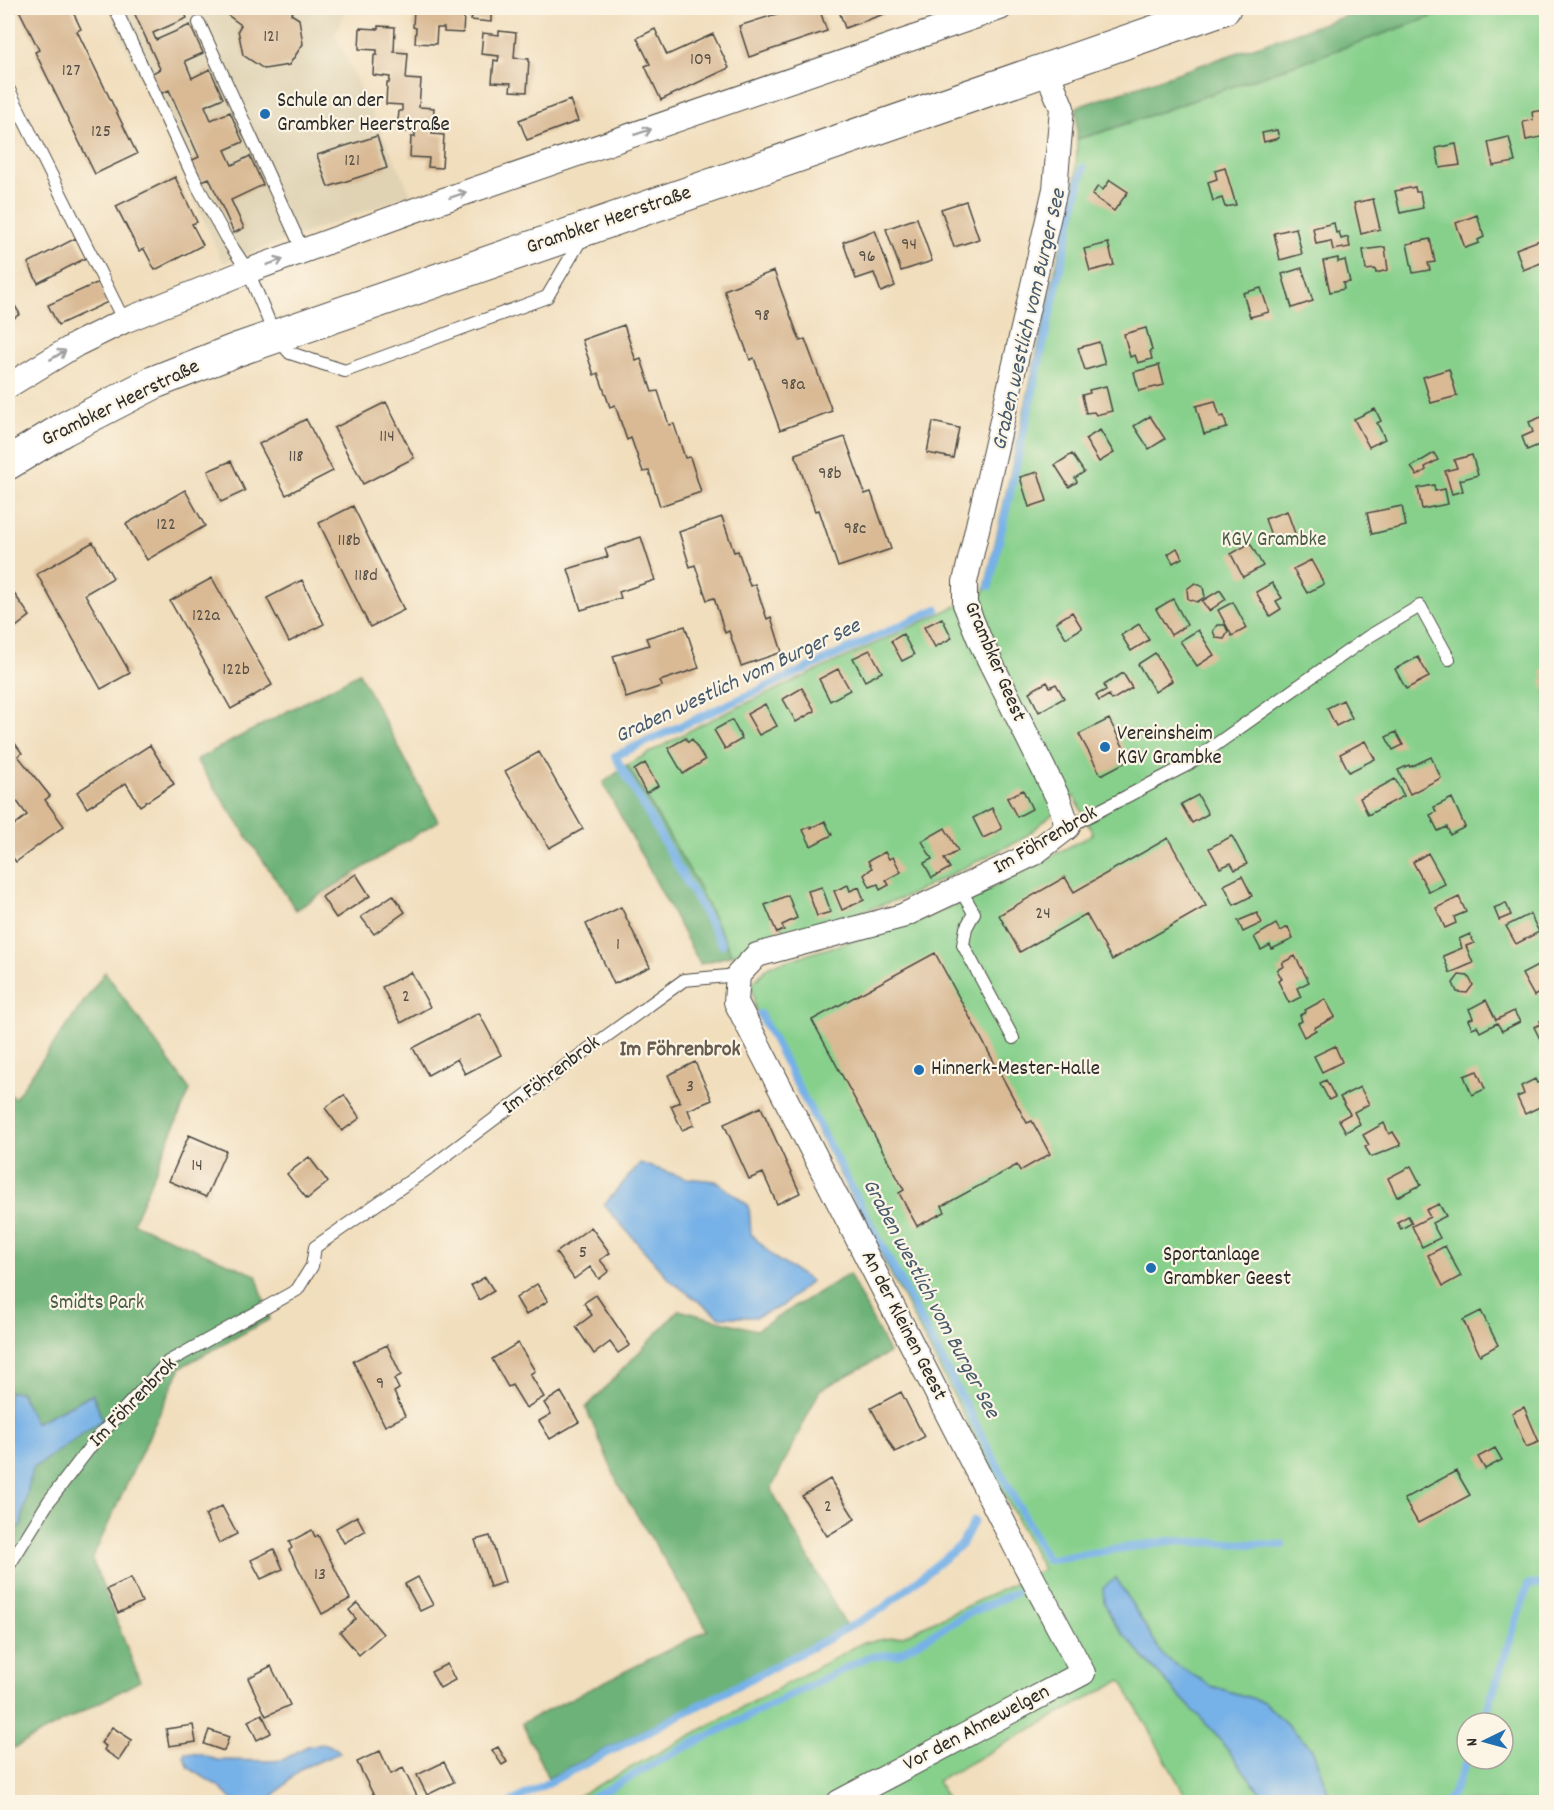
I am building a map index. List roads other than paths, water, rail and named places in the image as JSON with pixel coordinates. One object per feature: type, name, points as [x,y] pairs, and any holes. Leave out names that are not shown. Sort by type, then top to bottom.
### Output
[{"type":"main road","name":"Grambker Heerstraße","points":[[8,463],[64,429],[155,382],[275,336],[1224,8]]},
{"type":"street","points":[[8,386],[77,344],[124,321],[248,271],[418,209],[999,8]]},
{"type":"street","name":"Grambker Geest","points":[[1046,69],[1062,108],[1055,189],[965,582],[965,604],[981,643],[1058,798],[1068,827]]},
{"type":"street","name":"Im Föhrenbrok","points":[[738,975],[757,955],[902,916],[1032,854],[1068,827]]},
{"type":"street","name":"An der Kleinen Geest","points":[[738,975],[736,1002],[1019,1553],[1083,1672]]},
{"type":"street","name":"Vor den Ahnewelgen","points":[[839,1803],[1083,1672]]},
{"type":"lane","points":[[115,8],[198,187],[225,238],[248,271],[275,336],[290,353],[345,371],[547,297],[587,229]]},
{"type":"lane","points":[[198,23],[303,251]]},
{"type":"lane","points":[[9,90],[124,321]]},
{"type":"lane","name":"Im Föhrenbrok","points":[[1068,827],[1187,765],[1368,637],[1420,606],[1449,659]]},
{"type":"lane","points":[[960,889],[974,913],[966,928],[963,945],[1013,1038]]},
{"type":"lane","name":"Im Föhrenbrok","points":[[8,1567],[49,1501],[97,1438],[168,1362],[297,1290],[312,1266],[315,1247],[436,1163],[684,980],[738,975]]},
{"type":"water","points":[[640,1163],[685,1178],[716,1181],[749,1206],[751,1234],[776,1259],[811,1281],[782,1306],[756,1317],[720,1317],[671,1281],[604,1205]]},
{"type":"water","points":[[8,1392],[20,1392],[35,1423],[93,1394],[102,1420],[32,1469],[21,1525],[8,1534]]},
{"type":"water","points":[[1116,1578],[1164,1657],[1211,1686],[1264,1702],[1312,1749],[1332,1802],[1268,1802],[1213,1731],[1114,1623],[1104,1602],[1103,1588]]},
{"type":"water","points":[[325,1744],[336,1748],[340,1753],[302,1768],[271,1798],[262,1802],[239,1802],[231,1799],[218,1786],[189,1768],[184,1757],[185,1753],[199,1754],[217,1760],[283,1760],[307,1746]]},
{"type":"waterway","name":"Graben westlich vom Burger See","points":[[989,586],[1083,168]]},
{"type":"waterway","name":"Graben westlich vom Burger See","points":[[722,944],[615,756],[937,609]]},
{"type":"waterway","name":"Graben westlich vom Burger See","points":[[760,1014],[1047,1560],[1169,1541],[1282,1545]]},
{"type":"waterway","points":[[511,1802],[826,1640],[883,1608],[962,1544],[974,1521]]},
{"type":"waterway","points":[[1487,1711],[1528,1585],[1546,1584]]},
{"type":"waterway","points":[[585,1802],[666,1757],[868,1657],[898,1654],[967,1614],[1015,1593]]},
{"type":"waterway","points":[[1447,1802],[1463,1771]]},
{"type":"place","name":"Schule an der Grambker Heerstraße","points":[[265,114]]},
{"type":"place","name":"Vereinsheim KGV Grambke","points":[[1105,747]]},
{"type":"place","name":"Hinnerk-Mester-Halle","points":[[919,1070]]},
{"type":"place","name":"Sportanlage Grambker Geest","points":[[1151,1268]]},
{"type":"district","name":"Im Föhrenbrok","points":[[680,1050]]},
{"type":"park label","name":"KGV Grambke","points":[[1274,541]]},
{"type":"park label","name":"Smidts Park","points":[[97,1304]]}]
